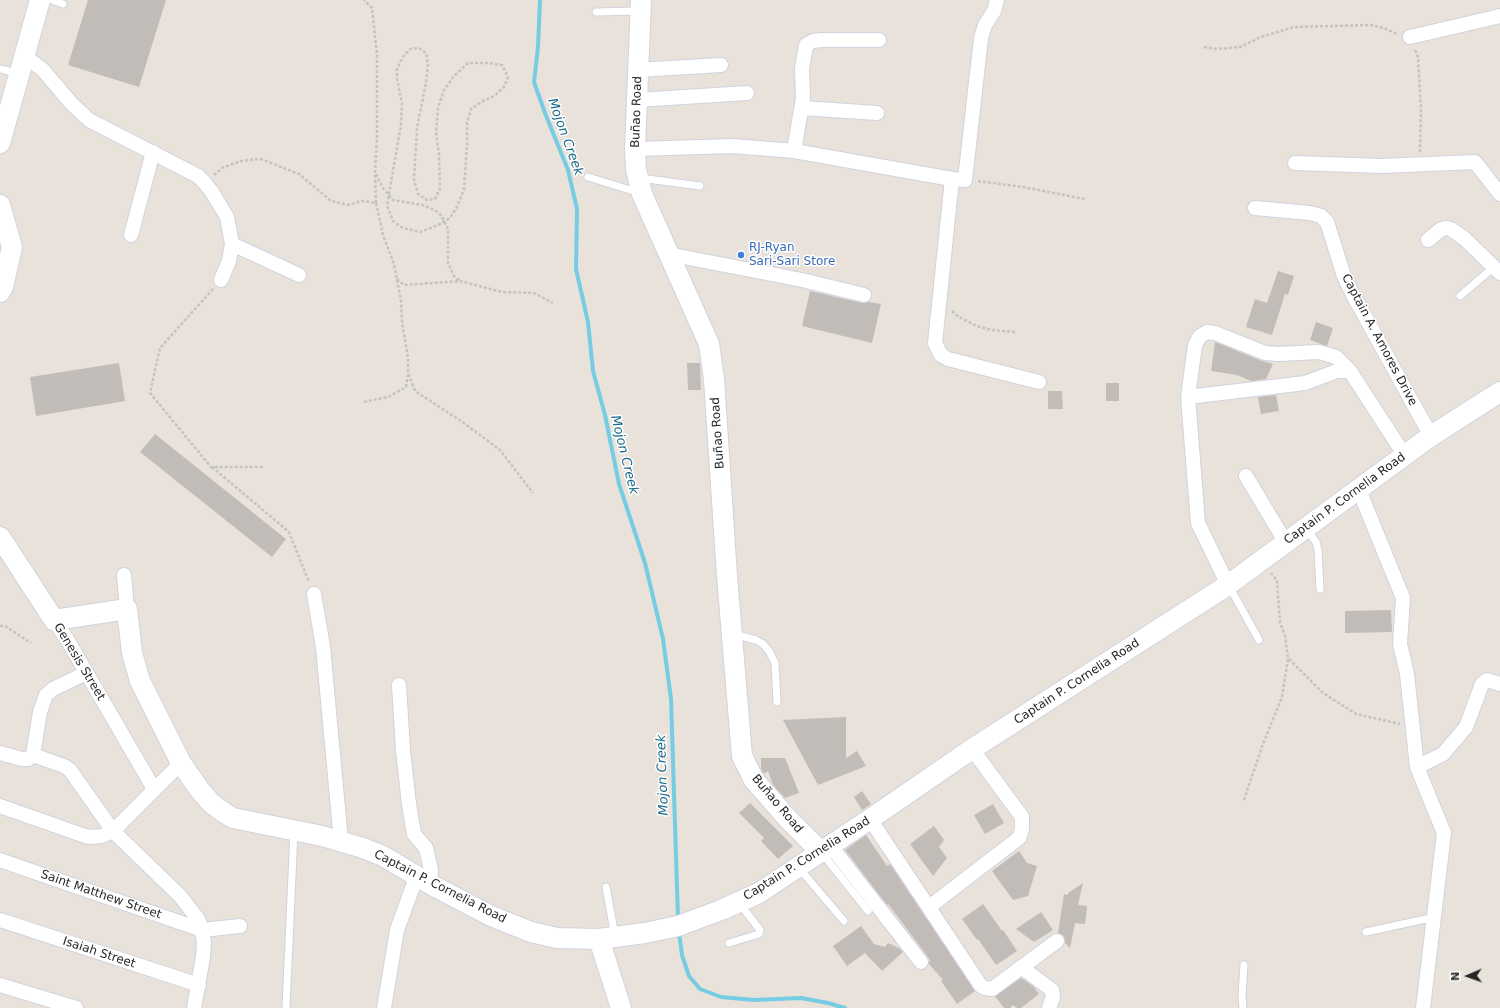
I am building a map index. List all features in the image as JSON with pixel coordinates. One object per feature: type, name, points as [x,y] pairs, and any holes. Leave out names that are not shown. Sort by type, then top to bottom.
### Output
[{"type":"street","points":[[0,143],[40,0]]},
{"type":"street","points":[[997,0],[994,11],[985,25],[981,38],[939,300],[935,343],[941,355],[948,359],[1039,382]]},
{"type":"street","name":"Buñao Road","points":[[641,5],[635,149],[636,169],[640,186],[668,254],[709,344],[714,379],[742,756],[754,780],[788,819],[826,848]]},
{"type":"street","points":[[1410,37],[1500,16]]},
{"type":"street","points":[[794,151],[802,108],[802,68],[806,45],[813,41],[822,40],[879,40]]},
{"type":"street","points":[[22,65],[43,70],[71,103],[89,120],[198,176],[204,182],[227,217],[232,244],[229,261],[221,280]]},
{"type":"street","points":[[638,70],[721,65]]},
{"type":"street","points":[[637,100],[747,93]]},
{"type":"street","points":[[802,108],[877,113]]},
{"type":"street","points":[[635,149],[733,146],[794,151],[958,179]]},
{"type":"street","points":[[131,236],[153,152]]},
{"type":"street","points":[[1295,163],[1382,166],[1475,162],[1500,194]]},
{"type":"street","points":[[0,205],[6,248],[3,287],[0,292]]},
{"type":"street","name":"Captain A. Amores Drive","points":[[1255,208],[1310,213],[1321,216],[1327,222],[1344,276],[1352,293],[1431,436]]},
{"type":"street","points":[[1428,240],[1440,230],[1446,228],[1451,229],[1466,239],[1497,270]]},
{"type":"street","points":[[232,244],[299,275]]},
{"type":"street","points":[[668,254],[802,280],[864,295]]},
{"type":"street","points":[[1228,585],[1198,523],[1188,397],[1195,345],[1200,336],[1207,332],[1215,333],[1265,353],[1279,354],[1320,352],[1336,357],[1350,370],[1404,456]]},
{"type":"street","points":[[1188,397],[1305,383],[1337,371],[1350,370]]},
{"type":"street","name":"Captain P. Cornelia Road","points":[[127,609],[135,668],[149,701],[181,763],[211,803],[223,812],[233,818],[341,841],[363,848],[383,856],[424,880],[492,916],[532,932],[557,938],[607,938],[678,926],[705,917],[759,893],[972,749],[1228,585],[1431,436],[1500,392]]},
{"type":"street","points":[[1246,476],[1286,543]]},
{"type":"street","points":[[1358,490],[1403,598],[1400,644],[1407,674],[1418,767],[1444,833],[1423,1008]]},
{"type":"street","name":"Genesis Street","points":[[0,537],[54,620],[154,789]]},
{"type":"street","points":[[54,620],[127,609],[124,575]]},
{"type":"street","points":[[314,594],[324,654],[341,841]]},
{"type":"street","points":[[0,753],[22,760],[28,759],[33,755],[40,712],[46,695],[53,689],[86,673]]},
{"type":"street","points":[[1418,767],[1443,754],[1466,727],[1482,684],[1488,680],[1500,684]]},
{"type":"street","points":[[384,1008],[397,930],[431,870],[426,848],[414,834],[403,750],[399,685]]},
{"type":"street","points":[[929,907],[1019,838],[1022,829],[1022,817],[972,749]]},
{"type":"street","points":[[33,755],[64,766],[70,770],[113,831],[180,896],[198,919],[202,930],[203,957],[194,1008]]},
{"type":"street","points":[[0,806],[88,836],[102,836],[113,831],[181,763]]},
{"type":"street","points":[[870,819],[981,986],[984,988],[992,989],[1057,941]]},
{"type":"street","points":[[826,848],[921,962]]},
{"type":"street","name":"Saint Matthew Street","points":[[0,860],[202,930]]},
{"type":"street","name":"Isaiah Street","points":[[0,920],[199,985]]},
{"type":"street","points":[[202,930],[240,926]]},
{"type":"street","points":[[607,938],[621,1008]]},
{"type":"street","points":[[1022,967],[1052,990],[1053,997],[1049,1008]]},
{"type":"street","points":[[0,984],[76,1008]]},
{"type":"lane","points":[[52,0],[63,4]]},
{"type":"lane","points":[[596,12],[641,5]]},
{"type":"lane","points":[[0,69],[22,65]]},
{"type":"lane","points":[[588,177],[640,186],[700,186]]},
{"type":"lane","points":[[1460,296],[1497,270]]},
{"type":"lane","points":[[1306,528],[1316,542],[1318,550],[1320,589]]},
{"type":"lane","points":[[1228,585],[1259,640]]},
{"type":"lane","points":[[732,634],[756,640],[770,651],[775,663],[777,702]]},
{"type":"lane","points":[[286,1008],[294,831]]},
{"type":"lane","points":[[826,848],[868,911]]},
{"type":"lane","points":[[798,866],[844,921]]},
{"type":"lane","points":[[606,887],[607,938]]},
{"type":"lane","points":[[729,944],[759,934],[760,930],[739,902]]},
{"type":"lane","points":[[1366,932],[1435,917]]},
{"type":"lane","points":[[1243,1008],[1242,995],[1244,965]]},
{"type":"path","points":[[364,0],[372,8],[377,54],[377,138],[375,171],[376,203],[383,235],[394,264],[397,278],[408,358],[406,387],[388,397],[364,402]]},
{"type":"path","points":[[1204,48],[1217,49],[1240,47],[1261,37],[1302,27],[1371,25],[1384,28],[1396,34],[1410,37],[1418,57],[1422,109],[1419,165]]},
{"type":"path","points":[[419,48],[426,53],[428,64],[417,128],[414,179],[418,194],[427,200],[435,199],[440,188],[436,133],[438,108],[444,90],[454,76],[468,63],[502,65],[508,77],[504,87],[494,96],[471,109],[467,123],[464,189],[457,207],[450,218],[444,221],[420,232],[403,228],[393,221],[387,205],[401,125],[402,103],[397,79],[397,69],[403,57],[410,49],[419,48]]},
{"type":"path","points":[[204,182],[222,168],[241,161],[262,159],[299,174],[331,201],[348,205],[362,201],[376,203]]},
{"type":"path","points":[[375,171],[382,187],[393,200],[435,210],[441,215],[448,229],[448,263],[454,276],[460,281]]},
{"type":"path","points":[[958,179],[1023,187],[1085,200]]},
{"type":"path","points":[[397,278],[404,285],[460,281],[502,292],[534,293],[553,303]]},
{"type":"path","points":[[221,280],[160,348],[150,393],[211,467],[289,532],[314,594]]},
{"type":"path","points":[[939,300],[959,318],[977,326],[991,330],[1015,332]]},
{"type":"path","points":[[408,372],[415,391],[460,420],[500,450],[533,493]]},
{"type":"path","points":[[211,467],[263,467]]},
{"type":"path","points":[[1244,800],[1263,744],[1282,697],[1288,659],[1285,636],[1280,622],[1277,580],[1260,561]]},
{"type":"path","points":[[0,626],[5,626],[31,643]]},
{"type":"path","points":[[1288,659],[1322,693],[1356,714],[1413,726]]},
{"type":"building","points":[[88,0],[166,0],[139,87],[68,65]]},
{"type":"building","points":[[1278,271],[1294,276],[1288,295],[1285,294],[1272,335],[1246,327],[1255,299],[1267,303]]},
{"type":"building","points":[[810,291],[862,303],[869,302],[881,304],[872,343],[802,326]]},
{"type":"building","points":[[1316,322],[1333,328],[1327,346],[1310,340]]},
{"type":"building","points":[[1215,342],[1273,364],[1266,379],[1251,381],[1237,375],[1211,371]]},
{"type":"building","points":[[119,363],[125,401],[36,416],[30,377]]},
{"type":"building","points":[[687,363],[700,363],[701,390],[688,390]]},
{"type":"building","points":[[1106,383],[1119,383],[1119,401],[1106,401]]},
{"type":"building","points":[[1048,391],[1062,391],[1063,409],[1048,409]]},
{"type":"building","points":[[1276,395],[1279,411],[1261,414],[1258,397]]},
{"type":"building","points":[[155,434],[286,539],[272,557],[140,452]]},
{"type":"building","points":[[1391,610],[1392,632],[1345,633],[1345,611]]},
{"type":"building","points":[[846,717],[846,758],[857,751],[866,766],[818,785],[783,720]]},
{"type":"building","points":[[761,758],[785,758],[799,793],[785,798],[773,785],[768,771],[764,774],[761,769]]},
{"type":"building","points":[[862,791],[871,804],[862,810],[854,797]]},
{"type":"building","points":[[750,803],[793,846],[778,859],[761,841],[764,838],[739,813]]},
{"type":"building","points":[[993,804],[1004,823],[985,834],[974,815]]},
{"type":"building","points":[[934,826],[944,840],[939,847],[947,858],[933,876],[910,844]]},
{"type":"building","points":[[866,835],[887,866],[890,864],[975,991],[957,1004],[941,981],[943,980],[929,964],[929,961],[931,962],[928,957],[845,850]]},
{"type":"building","points":[[1019,851],[1027,863],[1037,866],[1028,896],[1013,900],[992,871]]},
{"type":"building","points":[[1083,883],[1078,905],[1087,906],[1085,924],[1075,923],[1070,948],[1065,943],[1064,936],[1058,933],[1064,894],[1068,895],[1068,893]]},
{"type":"building","points":[[983,904],[1017,951],[996,965],[962,919]]},
{"type":"building","points":[[1041,912],[1053,930],[1034,942],[1016,929]]},
{"type":"building","points":[[861,926],[874,944],[885,947],[888,943],[899,948],[903,952],[882,971],[865,953],[847,966],[833,946]]},
{"type":"building","points":[[1021,978],[1033,986],[1039,994],[1021,1008],[1017,1008],[1013,1005],[1010,1008],[1004,1008],[995,996]]},
{"type":"waterway","name":"Mojon Creek","points":[[540,0],[538,47],[534,82],[568,170],[577,209],[576,269],[588,322],[593,371],[605,415],[619,484],[645,563],[663,639],[671,699],[678,919]]},
{"type":"waterway","name":"Mojon Creek","points":[[679,932],[682,955],[689,976],[700,989],[721,997],[754,1000],[801,998],[845,1008]]},
{"type":"place","name":"RJ-Ryan Sari-Sari Store","points":[[741,255]]}]
